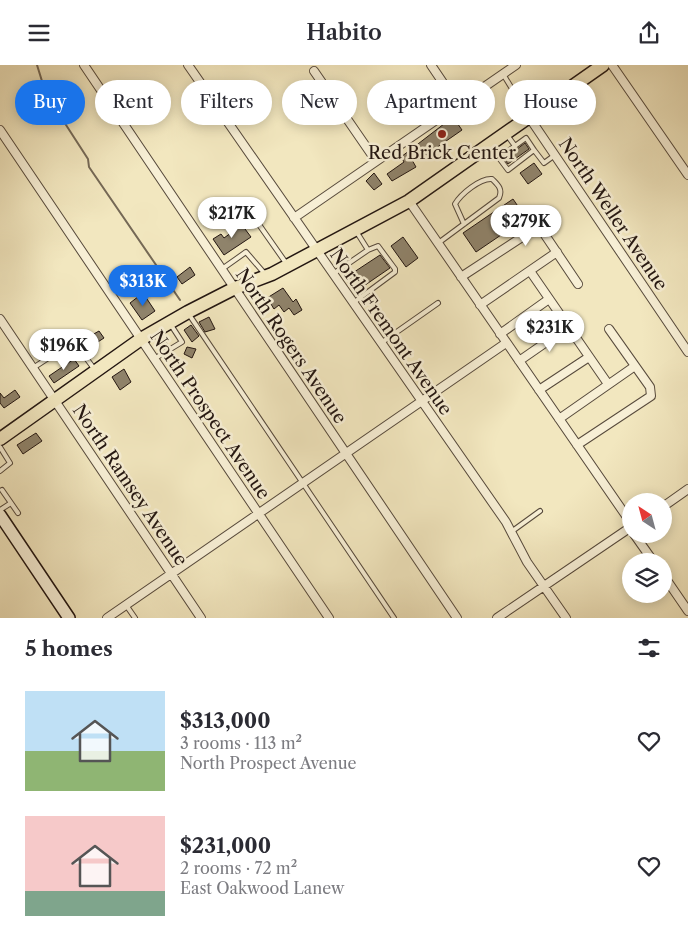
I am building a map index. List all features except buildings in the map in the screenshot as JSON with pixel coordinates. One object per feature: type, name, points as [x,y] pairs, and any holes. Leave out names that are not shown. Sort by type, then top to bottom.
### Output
[{"type":"main road","points":[[582,80],[603,65]]},
{"type":"main road","points":[[0,439],[141,339],[169,322],[235,288],[267,276],[409,201],[518,125]]},
{"type":"main road","points":[[2,522],[69,618]]},
{"type":"street","name":"North Rogers Avenue","points":[[84,65],[457,618]]},
{"type":"street","name":"North Fremont Avenue","points":[[188,65],[511,532],[543,586],[566,618]]},
{"type":"street","points":[[431,65],[441,80]]},
{"type":"street","points":[[494,80],[516,65]]},
{"type":"street","points":[[612,65],[688,175]]},
{"type":"street","points":[[314,71],[376,161]]},
{"type":"street","points":[[294,218],[429,125]]},
{"type":"street","name":"North Weller Avenue","points":[[534,125],[688,352]]},
{"type":"street","name":"North Prospect Avenue","points":[[0,130],[329,618]]},
{"type":"street","points":[[409,201],[622,513]]},
{"type":"street","points":[[461,277],[536,227],[541,229],[578,284]]},
{"type":"street","points":[[480,305],[557,253]]},
{"type":"street","points":[[530,271],[608,384]]},
{"type":"street","points":[[500,334],[549,299]]},
{"type":"street","name":"North Ramsey Avenue","points":[[0,319],[201,618]]},
{"type":"street","points":[[519,361],[568,327]]},
{"type":"street","points":[[577,445],[651,396],[650,387],[609,329]]},
{"type":"street","points":[[107,618],[506,343]]},
{"type":"street","points":[[539,390],[589,357]]},
{"type":"street","points":[[559,419],[635,366]]},
{"type":"street","points":[[672,500],[688,489]]},
{"type":"street","points":[[497,618],[622,535]]},
{"type":"street","points":[[672,588],[688,611]]},
{"type":"lane","points":[[503,74],[506,80]]},
{"type":"lane","points":[[506,133],[514,147]]},
{"type":"lane","points":[[531,145],[542,137]]},
{"type":"lane","points":[[534,150],[513,163],[508,170],[499,158],[526,138],[544,163],[555,155]]},
{"type":"lane","points":[[437,244],[464,224],[499,198],[500,187],[492,179],[485,178],[458,199],[455,204],[464,224]]},
{"type":"lane","points":[[260,226],[287,265]]},
{"type":"lane","points":[[355,229],[368,250]]},
{"type":"lane","points":[[333,274],[368,250],[378,246],[393,265],[395,272],[353,303]]},
{"type":"lane","points":[[222,269],[246,251],[267,276]]},
{"type":"lane","points":[[381,343],[438,303]]},
{"type":"lane","points":[[188,312],[394,618]]},
{"type":"lane","points":[[154,359],[182,342],[169,322]]},
{"type":"lane","points":[[156,330],[168,350]]},
{"type":"lane","points":[[33,368],[70,343],[75,343],[96,371]]},
{"type":"lane","points":[[0,447],[10,463],[0,471]]},
{"type":"lane","points":[[2,490],[18,513]]},
{"type":"lane","points":[[0,510],[11,503]]},
{"type":"lane","points":[[511,532],[540,511]]},
{"type":"lane","points":[[126,605],[134,618]]},
{"type":"waterway","points":[[37,65],[46,94],[88,159],[89,167],[180,300]]},
{"type":"place","name":"Red Brick Center","points":[[442,134]]}]
